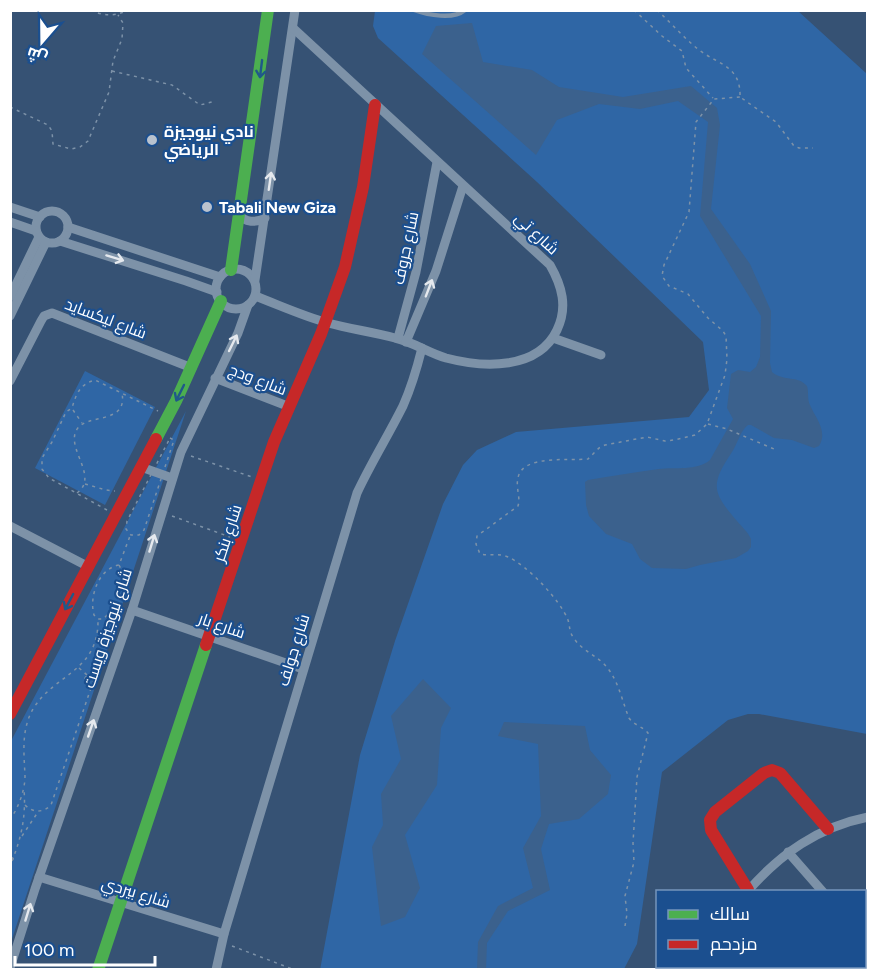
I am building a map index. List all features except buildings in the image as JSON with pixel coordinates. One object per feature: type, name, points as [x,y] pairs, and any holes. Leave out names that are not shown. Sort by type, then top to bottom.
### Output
[{"type":"street","points":[[231,270],[268,10]]},
{"type":"street","points":[[10,222],[40,237],[60,241],[186,281],[219,297],[231,308],[248,305],[255,296],[255,280],[295,10]]},
{"type":"street","name":"شارع تي","points":[[293,28],[550,265],[560,282],[564,301],[562,320],[553,338]]},
{"type":"street","name":"شارع بنكر","points":[[98,969],[274,442],[301,386],[344,269],[364,188],[375,105]]},
{"type":"street","name":"شارع جروف","points":[[402,340],[438,162]]},
{"type":"street","name":"شارع جروف","points":[[402,340],[436,271],[463,186]]},
{"type":"street","points":[[10,207],[40,217]]},
{"type":"street","points":[[10,316],[40,237],[36,223],[47,212],[60,214],[64,218],[68,227],[66,235],[60,241]]},
{"type":"street","points":[[240,214],[242,218],[250,221],[265,218]]},
{"type":"street","points":[[68,227],[220,277]]},
{"type":"street","points":[[10,297],[40,237]]},
{"type":"street","points":[[186,281],[190,268]]},
{"type":"street","points":[[10,714],[128,491],[152,471],[168,416],[192,368],[219,297],[217,285],[220,277],[231,270],[242,270],[255,280]]},
{"type":"street","points":[[255,296],[326,322],[402,340],[445,357],[466,362],[503,363],[523,360],[540,351],[553,338],[601,355]]},
{"type":"street","name":"شارع نيوجيزة ويست","points":[[10,968],[39,877],[132,610],[181,452],[238,333],[248,305]]},
{"type":"street","name":"شارع ليكسايد","points":[[10,381],[44,316],[52,313],[192,368]]},
{"type":"street","name":"شارع جولف","points":[[216,969],[223,938],[357,493],[404,404],[422,348]]},
{"type":"street","name":"شارع ودج","points":[[215,378],[290,407]]},
{"type":"street","points":[[152,471],[172,478]]},
{"type":"street","points":[[11,528],[88,567]]},
{"type":"street","name":"شارع بار","points":[[132,610],[303,669]]},
{"type":"street","points":[[746,890],[711,830],[710,820],[715,812],[764,773],[780,772],[828,829]]},
{"type":"street","points":[[748,890],[788,852],[828,829],[867,817]]},
{"type":"street","points":[[788,852],[821,890]]},
{"type":"street","name":"شارع بيردي","points":[[39,877],[223,938]]},
{"type":"lane","points":[[414,10],[457,15],[465,10]]},
{"type":"path","points":[[91,10],[104,15],[118,15],[127,10]]},
{"type":"path","points":[[634,10],[654,30],[682,51],[686,68],[714,99]]},
{"type":"path","points":[[657,10],[699,50],[730,69],[740,88],[740,97]]},
{"type":"path","points":[[10,107],[48,125],[52,131],[53,144],[71,149],[80,147],[88,141],[106,101],[112,61],[124,31],[122,19],[118,15]]},
{"type":"path","points":[[111,70],[172,85],[200,105],[216,101]]},
{"type":"path","points":[[625,927],[625,896],[634,862],[637,777],[648,734],[633,724],[610,670],[600,660],[585,651],[573,638],[567,618],[546,588],[510,558],[502,555],[480,554],[477,550],[477,536],[518,506],[518,475],[521,470],[533,464],[546,460],[588,459],[605,445],[631,438],[647,437],[665,441],[691,436],[707,424],[725,375],[726,336],[688,294],[669,286],[662,276],[664,265],[689,212],[696,122],[714,99],[740,97],[776,122],[794,146],[813,148]]},
{"type":"path","points":[[116,514],[49,478],[42,469],[42,458],[66,412],[72,408],[80,388],[89,381],[95,380],[168,416]]},
{"type":"path","points":[[76,493],[84,484],[84,475],[75,438],[76,430],[82,424],[117,412],[123,403],[122,393]]},
{"type":"path","points":[[72,408],[82,424]]},
{"type":"path","points":[[707,424],[727,429],[774,449]]},
{"type":"path","points":[[131,535],[126,529],[127,520],[152,471],[170,438],[173,438],[174,440],[152,471],[144,530],[139,535],[131,535]]},
{"type":"path","points":[[181,452],[261,480]]},
{"type":"path","points":[[84,484],[106,490],[128,491]]},
{"type":"path","points":[[162,512],[242,541]]},
{"type":"path","points":[[10,866],[22,837],[38,812],[51,805],[119,606],[125,578],[119,565],[131,535]]},
{"type":"path","points":[[22,837],[26,805],[23,750],[27,721],[47,691],[79,668],[96,641],[98,619],[92,611],[95,589],[110,568],[119,565]]},
{"type":"path","points":[[98,619],[103,619],[113,610],[123,591]]},
{"type":"path","points":[[79,668],[92,676],[94,680]]},
{"type":"path","points":[[87,675],[86,683],[91,684],[94,680]]},
{"type":"path","points":[[10,820],[15,814],[24,785]]},
{"type":"path","points":[[26,805],[38,812]]},
{"type":"path","points":[[10,850],[12,861]]},
{"type":"path","points":[[223,938],[295,969]]},
{"type":"shaded area","points":[[375,11],[798,11],[867,74],[867,734],[759,714],[748,714],[728,720],[662,772],[637,944],[624,969],[320,970],[360,755],[395,641],[443,504],[463,465],[477,450],[516,432],[689,417],[709,390],[703,342],[537,182],[378,38],[373,26]]},
{"type":"shaded area","points":[[472,23],[483,62],[532,70],[559,87],[623,97],[691,86],[717,108],[720,125],[711,209],[750,264],[771,311],[770,363],[772,372],[807,386],[809,403],[822,430],[819,446],[814,448],[792,440],[774,438],[751,425],[743,430],[717,481],[717,488],[723,503],[751,539],[751,547],[748,551],[736,558],[686,569],[652,568],[640,559],[632,544],[606,534],[589,516],[586,505],[585,482],[588,480],[659,469],[699,466],[710,460],[733,419],[727,408],[731,374],[738,370],[750,372],[756,367],[760,357],[761,316],[700,216],[708,122],[678,101],[640,109],[599,104],[557,120],[536,155],[422,54],[436,26]]},
{"type":"shaded area","points":[[85,371],[155,407],[105,505],[35,468]]},
{"type":"shaded area","points":[[186,411],[11,942],[11,741]]},
{"type":"shaded area","points":[[423,679],[451,708],[441,728],[437,785],[405,835],[420,888],[405,917],[381,926],[372,847],[383,825],[381,794],[401,759],[391,716]]},
{"type":"shaded area","points":[[504,722],[585,726],[590,750],[611,775],[608,794],[579,819],[549,824],[541,849],[550,890],[508,911],[487,943],[486,969],[477,969],[478,942],[498,906],[533,888],[523,848],[541,816],[538,744],[498,736]]},
{"type":"traffic: fast","points":[[231,270],[268,10]]},
{"type":"traffic: fast","points":[[156,439],[176,401],[221,301]]},
{"type":"traffic: fast","points":[[98,970],[206,645]]},
{"type":"traffic: jam","points":[[206,645],[274,442],[321,334],[345,267],[363,187],[375,105]]},
{"type":"traffic: jam","points":[[10,714],[156,439]]},
{"type":"traffic: jam","points":[[748,890],[711,830],[710,820],[715,812],[764,773],[772,770],[780,773],[828,829]]},
{"type":"place","name":"نادي نيوجيزة الرياضي","points":[[152,140]]},
{"type":"place","name":"Tabali New Giza","points":[[207,207]]}]
